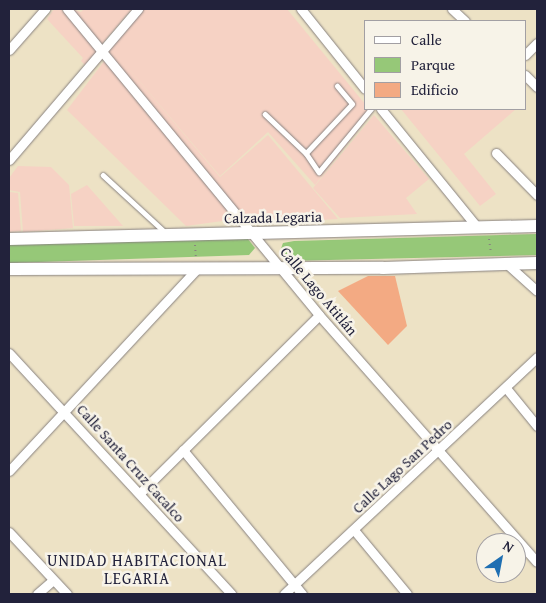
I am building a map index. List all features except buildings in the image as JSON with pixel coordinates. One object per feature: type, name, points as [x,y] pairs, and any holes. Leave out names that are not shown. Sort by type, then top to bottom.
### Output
[{"type":"main road","name":"Calzada Legaria","points":[[9,238],[256,235],[537,226]]},
{"type":"main road","points":[[9,269],[282,269],[537,263]]},
{"type":"street","points":[[9,50],[45,9]]},
{"type":"street","name":"Calle Lago Atitlán","points":[[67,9],[256,235],[319,315],[537,562]]},
{"type":"street","points":[[9,160],[138,9]]},
{"type":"street","points":[[301,9],[364,87]]},
{"type":"street","points":[[452,9],[464,20]]},
{"type":"street","points":[[526,55],[537,43]]},
{"type":"street","points":[[526,76],[537,87]]},
{"type":"street","points":[[382,110],[482,227]]},
{"type":"street","points":[[496,153],[537,195]]},
{"type":"street","points":[[508,264],[537,291]]},
{"type":"street","points":[[9,471],[197,269]]},
{"type":"street","points":[[140,493],[319,315]]},
{"type":"street","name":"Calle Santa Cruz Cacalco","points":[[9,353],[64,410],[231,594]]},
{"type":"street","name":"Calle Lago San Pedro","points":[[284,594],[537,357]]},
{"type":"street","points":[[506,388],[537,426]]},
{"type":"street","points":[[183,450],[302,594]]},
{"type":"street","points":[[354,530],[407,594]]},
{"type":"street","points":[[9,532],[67,594]]},
{"type":"street","points":[[37,594],[53,580]]},
{"type":"lane","points":[[306,153],[352,104],[337,86]]},
{"type":"lane","points":[[265,114],[306,153],[319,172],[370,110]]},
{"type":"lane","points":[[103,175],[169,236]]},
{"type":"path","points":[[482,227],[493,265]]},
{"type":"path","points":[[195,235],[197,269]]},
{"type":"shaded area","points":[[54,9],[61,9],[97,51],[85,65],[81,61],[83,58],[47,19]]},
{"type":"shaded area","points":[[71,9],[81,12],[84,9],[132,9],[101,45]]},
{"type":"shaded area","points":[[140,9],[287,9],[364,103],[364,110],[372,113],[315,185],[268,132],[220,176],[115,52],[220,177],[268,135],[338,219],[249,224],[104,51]]},
{"type":"shaded area","points":[[105,60],[237,219],[186,226],[67,110]]},
{"type":"shaded area","points":[[402,110],[515,110],[464,154],[496,194],[480,206]]},
{"type":"shaded area","points":[[374,115],[429,179],[406,198],[417,214],[340,218],[313,188]]},
{"type":"shaded area","points":[[18,166],[51,167],[69,185],[73,228],[23,232],[20,192],[9,190],[9,178]]},
{"type":"shaded area","points":[[87,185],[123,226],[74,226],[71,194]]},
{"type":"shaded area","points":[[9,192],[18,193],[21,231],[9,232]]},
{"type":"green space","points":[[537,234],[537,255],[286,261],[279,254],[283,243],[294,241]]},
{"type":"green space","points":[[248,239],[255,248],[249,255],[9,263],[9,244]]},
{"type":"district","name":"UNIDAD HABITACIONAL LEGARIA","points":[[137,569]]}]
